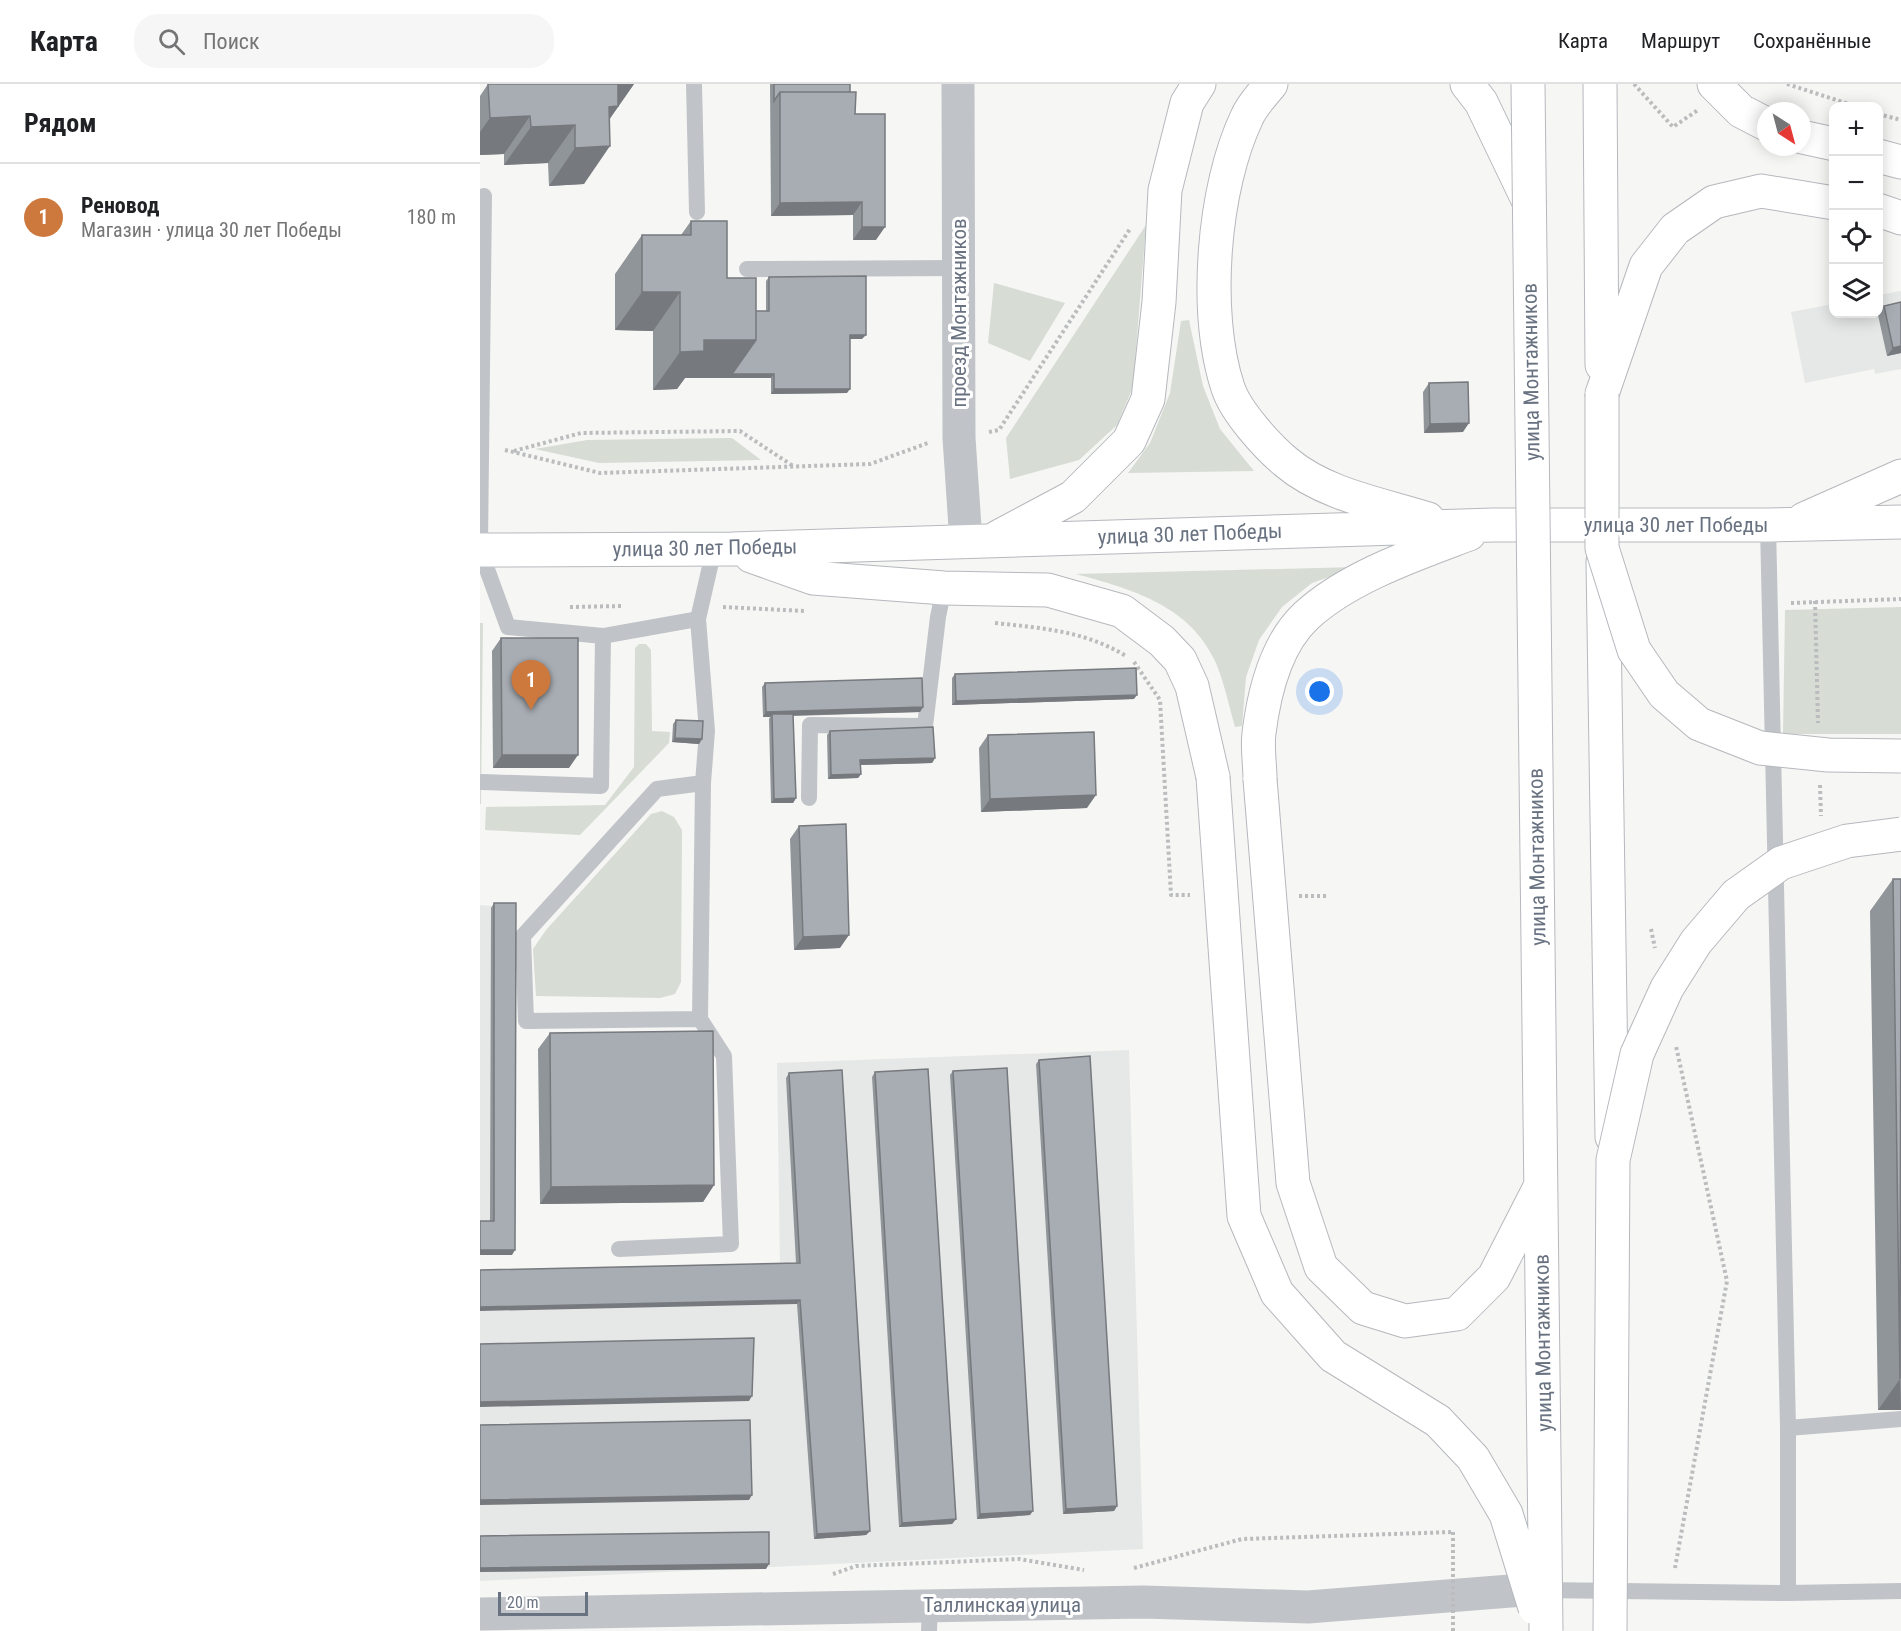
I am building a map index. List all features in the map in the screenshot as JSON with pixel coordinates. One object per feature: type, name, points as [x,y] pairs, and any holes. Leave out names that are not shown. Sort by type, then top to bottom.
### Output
[{"type":"street","name":"проезд Монтажников","points":[[958,84],[959,438],[980,541]]},
{"type":"street","points":[[980,541],[1072,497],[1129,441],[1149,399],[1159,302],[1165,190],[1187,103],[1199,84]]},
{"type":"street","points":[[1271,84],[1247,114],[1227,167],[1215,246],[1216,339],[1228,390],[1255,431],[1287,463],[1326,487],[1453,526]]},
{"type":"street","points":[[1467,84],[1481,102],[1529,202]]},
{"type":"street","name":"улица Монтажников","points":[[1528,84],[1544,1631]]},
{"type":"street","points":[[1600,84],[1602,548],[1613,1160],[1610,1631]]},
{"type":"street","points":[[1718,88],[1742,111],[1757,119]]},
{"type":"street","points":[[1811,139],[1829,143]]},
{"type":"street","points":[[1883,157],[1901,162]]},
{"type":"street","points":[[1602,394],[1646,266],[1675,230],[1714,202],[1761,191],[1829,202]]},
{"type":"street","points":[[1780,525],[1901,476]]},
{"type":"street","name":"улица 30 лет Победы","points":[[480,550],[723,549],[1493,525],[1780,525],[1901,522]]},
{"type":"street","points":[[1493,525],[1410,556],[1342,590],[1305,617],[1275,660],[1258,735],[1260,779],[1293,1183],[1321,1267],[1363,1308],[1405,1321],[1457,1314],[1494,1277],[1541,1185]]},
{"type":"street","points":[[1602,548],[1634,650],[1664,694],[1699,724],[1760,748],[1828,754],[1901,756]]},
{"type":"street","points":[[723,549],[813,578],[944,588],[1048,590],[1122,611],[1162,641],[1180,660],[1192,686],[1213,777],[1244,1216],[1276,1293],[1333,1356],[1438,1421],[1473,1458],[1506,1514],[1544,1631]]},
{"type":"street","points":[[1613,1160],[1637,1054],[1663,997],[1696,942],[1736,895],[1781,863],[1847,841],[1901,834]]},
{"type":"street","name":"Таллинская улица","points":[[480,1614],[929,1618],[1144,1602],[1308,1607],[1523,1590]]},
{"type":"lane","points":[[694,84],[696,212]]},
{"type":"lane","points":[[480,543],[484,196]]},
{"type":"lane","points":[[747,269],[959,268]]},
{"type":"lane","points":[[1780,525],[1769,604],[1788,1428],[1788,1593]]},
{"type":"lane","points":[[619,1249],[731,1244],[724,1056],[700,1019],[703,783],[707,731],[700,612],[723,549]]},
{"type":"lane","points":[[480,550],[508,627],[603,636],[700,612]]},
{"type":"lane","points":[[809,798],[810,725],[925,726],[938,617],[944,588]]},
{"type":"lane","points":[[482,782],[601,786],[603,636]]},
{"type":"lane","points":[[700,1019],[526,1021],[523,936],[657,789],[703,783]]},
{"type":"lane","points":[[1788,1428],[1901,1419]]},
{"type":"lane","points":[[1523,1590],[1788,1593],[1901,1591]]},
{"type":"path","points":[[1634,84],[1673,127],[1718,88]]},
{"type":"path","points":[[1787,84],[1843,102]]},
{"type":"path","points":[[1883,115],[1901,120]]},
{"type":"path","points":[[482,449],[513,451],[600,473],[794,467],[870,464],[935,440],[999,430],[1131,227]]},
{"type":"path","points":[[513,451],[581,432],[740,431],[794,467]]},
{"type":"path","points":[[1769,604],[1901,599]]},
{"type":"path","points":[[566,607],[633,606]]},
{"type":"path","points":[[700,612],[808,611]]},
{"type":"path","points":[[994,623],[1061,630],[1103,642],[1135,663],[1160,700],[1172,895],[1194,895]]},
{"type":"path","points":[[1295,896],[1329,896]]},
{"type":"path","points":[[1651,929],[1656,952]]},
{"type":"path","points":[[1671,1590],[1727,1281],[1674,1034]]},
{"type":"path","points":[[1129,1568],[1140,1568],[1242,1539],[1453,1532],[1453,1631]]},
{"type":"path","points":[[825,1576],[856,1566],[1019,1559],[1087,1570]]},
{"type":"shaded area","points":[[1146,225],[1133,387],[1117,425],[1079,460],[1010,479],[1006,438]]},
{"type":"shaded area","points":[[994,283],[1065,303],[1030,361],[988,343]]},
{"type":"shaded area","points":[[1901,291],[1901,369],[1875,374],[1874,369],[1805,383],[1791,312],[1829,305],[1829,318],[1883,318],[1883,294]]},
{"type":"shaded area","points":[[1189,320],[1203,386],[1220,429],[1254,471],[1128,473],[1150,443],[1170,393],[1181,321]]},
{"type":"shaded area","points":[[732,438],[761,460],[599,463],[535,449],[587,440]]},
{"type":"shaded area","points":[[1357,567],[1312,583],[1282,607],[1259,640],[1246,677],[1242,726],[1235,727],[1215,661],[1204,642],[1190,626],[1174,613],[1137,593],[1076,574]]},
{"type":"shaded area","points":[[1901,607],[1901,734],[1783,734],[1785,610]]},
{"type":"shaded area","points":[[480,623],[483,623],[481,804],[480,804]]},
{"type":"shaded area","points":[[639,644],[646,644],[651,650],[652,731],[670,732],[669,743],[580,835],[485,830],[486,807],[605,805],[634,767],[635,648]]},
{"type":"shaded area","points":[[662,811],[674,817],[682,830],[681,982],[675,994],[660,998],[536,996],[533,949],[546,930],[651,814]]},
{"type":"shaded area","points":[[480,905],[513,908],[512,1255],[480,1255]]},
{"type":"shaded area","points":[[1129,1050],[1143,1549],[480,1581],[480,1270],[780,1268],[777,1063]]},
{"type":"building","points":[[488,84],[618,84],[618,106],[609,107],[610,146],[575,148],[575,125],[531,127],[530,116],[490,118]]},
{"type":"building","points":[[774,84],[850,84],[850,92],[780,92],[774,101]]},
{"type":"building","points":[[780,92],[856,92],[855,114],[885,114],[885,227],[862,227],[862,202],[780,203]]},
{"type":"building","points":[[691,221],[727,221],[727,278],[756,278],[756,340],[704,340],[704,351],[680,352],[680,292],[642,292],[642,235],[691,235]]},
{"type":"building","points":[[866,276],[866,335],[850,335],[850,389],[774,389],[774,374],[732,374],[756,340],[756,311],[769,311],[769,277]]},
{"type":"building","points":[[1901,302],[1901,346],[1893,348],[1884,306]]},
{"type":"building","points":[[1468,382],[1469,423],[1430,424],[1429,383]]},
{"type":"building","points":[[501,638],[578,638],[578,755],[502,755]]},
{"type":"building","points":[[1136,668],[1137,695],[956,701],[955,674]]},
{"type":"building","points":[[922,678],[923,707],[766,712],[765,683]]},
{"type":"building","points":[[772,714],[793,714],[796,798],[774,799]]},
{"type":"building","points":[[676,720],[703,721],[702,739],[675,738]]},
{"type":"building","points":[[933,727],[935,758],[860,760],[861,774],[831,775],[830,731]]},
{"type":"building","points":[[1094,732],[1096,795],[990,799],[988,735]]},
{"type":"building","points":[[846,824],[849,935],[803,937],[799,826]]},
{"type":"building","points":[[1893,879],[1901,879],[1900,1379]]},
{"type":"building","points":[[494,903],[516,903],[515,1250],[480,1250],[480,1221],[494,1221]]},
{"type":"building","points":[[713,1031],[714,1185],[551,1187],[550,1033]]},
{"type":"building","points":[[1090,1056],[1117,1506],[1066,1509],[1039,1060]]},
{"type":"building","points":[[1007,1068],[1033,1511],[980,1514],[953,1071]]},
{"type":"building","points":[[928,1069],[956,1519],[902,1523],[875,1072]]},
{"type":"building","points":[[842,1070],[870,1531],[817,1534],[800,1300],[480,1307],[480,1270],[800,1263],[789,1073]]},
{"type":"building","points":[[754,1338],[752,1396],[480,1402],[480,1344]]},
{"type":"building","points":[[750,1420],[752,1495],[480,1500],[480,1425]]},
{"type":"building","points":[[769,1532],[769,1564],[480,1568],[480,1536]]},
{"type":"place","name":"Реновод","points":[[531,710]]}]
